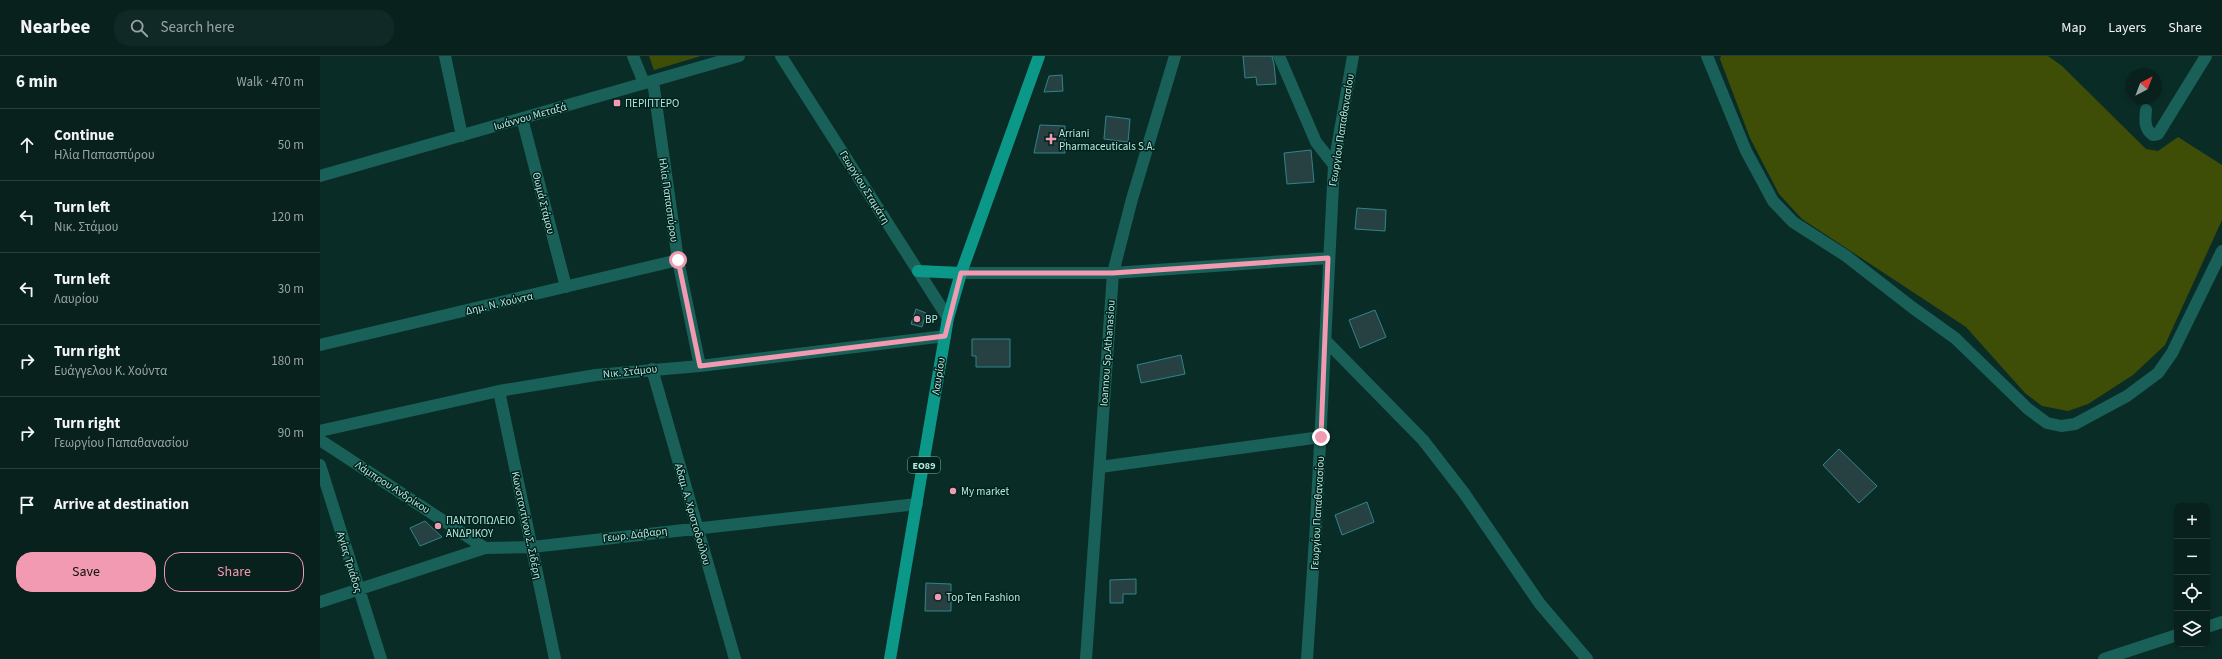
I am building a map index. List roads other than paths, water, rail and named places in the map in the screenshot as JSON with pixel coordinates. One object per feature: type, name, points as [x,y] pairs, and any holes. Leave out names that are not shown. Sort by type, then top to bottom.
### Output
[{"type":"main road","name":"Λαυρίου","points":[[890,659],[948,318],[961,273],[1038,56]]},
{"type":"main road","points":[[918,272],[961,273]]},
{"type":"street","points":[[445,56],[462,136]]},
{"type":"street","name":"Ηλία Παπασπύρου","points":[[633,56],[649,82],[678,260],[700,366]]},
{"type":"street","name":"Ιωάννου Μεταξά","points":[[320,176],[739,56]]},
{"type":"street","name":"Γεωργίου Σταμάτη","points":[[781,56],[948,318]]},
{"type":"street","name":"Ioannou Sp.Athanasiou","points":[[1086,659],[1113,273],[1132,199],[1175,56]]},
{"type":"street","points":[[1279,56],[1316,142],[1334,165]]},
{"type":"street","name":"Γεωργίου Παπαθανασίου","points":[[1307,659],[1321,437],[1328,258],[1334,165],[1353,56]]},
{"type":"street","points":[[1707,56],[1746,151],[1773,201],[1793,222],[1846,256],[1913,308],[1955,338],[2028,409],[2047,423],[2061,426],[2075,424],[2127,396],[2158,373],[2172,353],[2222,251]]},
{"type":"street","points":[[2146,110],[2145,126],[2153,135],[2158,134],[2206,56]]},
{"type":"street","name":"Θωμά Στάμου","points":[[522,118],[566,287]]},
{"type":"street","points":[[961,273],[1113,273],[1328,258]]},
{"type":"street","name":"Δημ. Ν. Χούντα","points":[[320,345],[678,260]]},
{"type":"street","name":"Νικ. Στάμου","points":[[320,431],[499,392],[596,375],[700,366],[945,336]]},
{"type":"street","points":[[1325,340],[1423,440],[1464,492],[1540,604],[1587,659]]},
{"type":"street","name":"Αδαμ. Α. Χριστοδούλου","points":[[652,369],[735,659]]},
{"type":"street","name":"Κωνσταντίνου Σ. Σιδέρη","points":[[499,392],[555,659]]},
{"type":"street","points":[[1100,467],[1321,437]]},
{"type":"street","name":"Λάμπρου Ανδρίκου","points":[[320,440],[485,548]]},
{"type":"street","name":"Αγίας Τριάδος","points":[[320,465],[381,659]]},
{"type":"street","name":"Γεωρ. Δάβαρη","points":[[320,602],[485,548],[532,546],[917,504]]},
{"type":"street","points":[[2210,626],[2222,622]]},
{"type":"street","points":[[2104,659],[2174,637]]},
{"type":"place","name":"ΠΕΡΙΠΤΕΡΟ","points":[[617,103]]},
{"type":"place","name":"Arriani Pharmaceuticals S.A.","points":[[1051,139]]},
{"type":"place","name":"BP","points":[[917,319]]},
{"type":"place","name":"My market","points":[[953,491]]},
{"type":"place","name":"ΠΑΝΤΟΠΩΛΕΙΟ ΑΝΔΡΙΚΟΥ","points":[[438,526]]},
{"type":"place","name":"Top Ten Fashion","points":[[938,597]]}]
